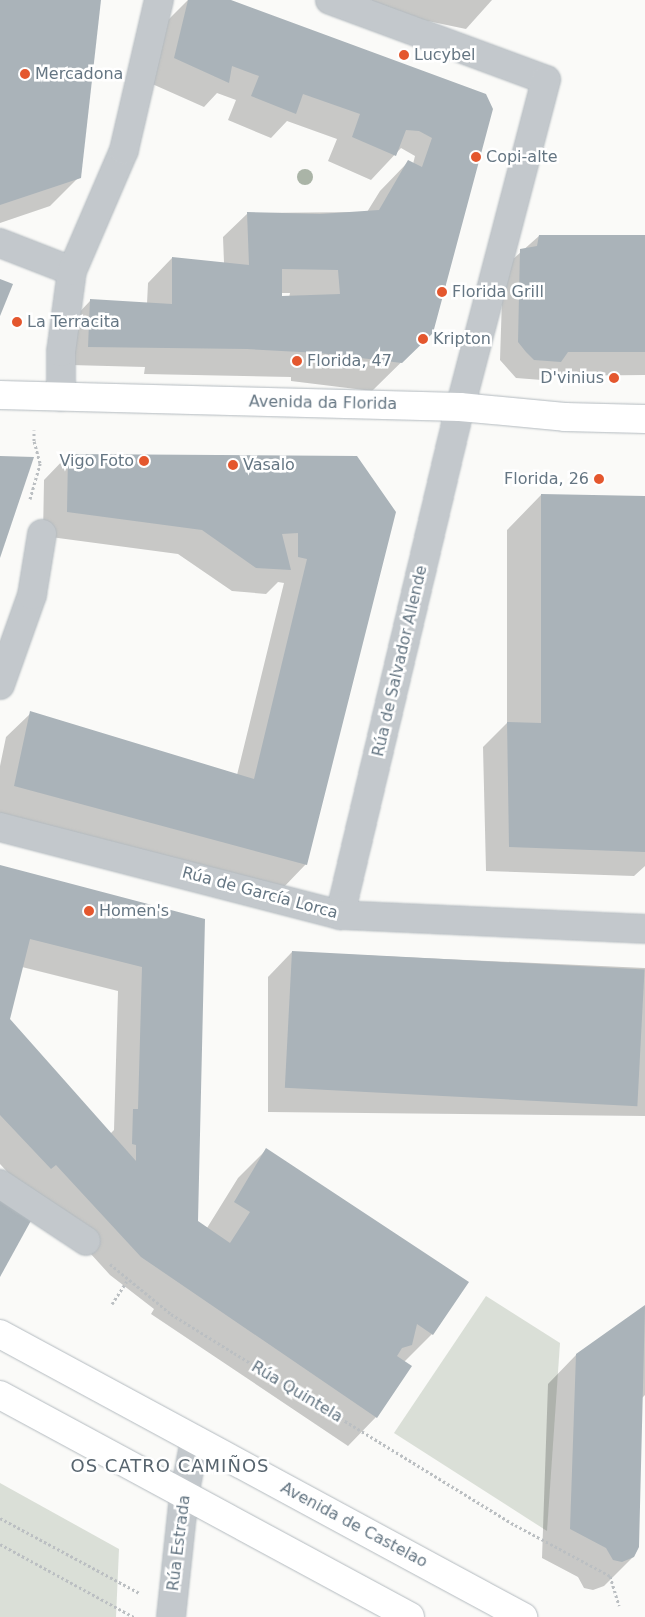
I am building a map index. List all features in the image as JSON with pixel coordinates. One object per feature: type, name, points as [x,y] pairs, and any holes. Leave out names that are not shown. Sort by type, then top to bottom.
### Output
[{"type":"main road","name":"Avenida da Florida","points":[[0,395],[460,407],[565,417],[645,419]]},
{"type":"main road","name":"Avenida de Castelao","points":[[0,1334],[523,1617]]},
{"type":"main road","points":[[0,1395],[410,1617]]},
{"type":"street","points":[[48,397],[61,352],[72,271],[124,150],[158,0]]},
{"type":"street","name":"Rúa de Salvador Allende","points":[[330,0],[546,80],[460,407],[340,915]]},
{"type":"street","points":[[0,243],[72,271]]},
{"type":"street","points":[[0,685],[32,595],[42,534]]},
{"type":"street","name":"Rúa de García Lorca","points":[[0,827],[340,915],[645,929]]},
{"type":"street","points":[[0,1184],[86,1241]]},
{"type":"street","name":"Rúa Estrada","points":[[171,1617],[184,1496],[195,1440]]},
{"type":"path","points":[[30,499],[40,463],[34,441],[48,397]]},
{"type":"path","name":"Rúa Quintela","points":[[86,1241],[127,1281],[171,1314],[515,1525],[610,1576],[619,1606]]},
{"type":"path","points":[[112,1304],[127,1281]]},
{"type":"path","points":[[0,1518],[134,1591]]},
{"type":"path","points":[[0,1544],[134,1617]]},
{"type":"shaded area","points":[[486,1296],[560,1343],[547,1531],[394,1433]]},
{"type":"shaded area","points":[[0,1483],[119,1549],[116,1617],[0,1617]]},
{"type":"building","points":[[0,0],[101,0],[81,178],[0,205]]},
{"type":"building","points":[[188,0],[231,0],[486,94],[493,109],[433,333],[402,363],[319,353],[247,349],[88,347],[90,299],[172,304],[172,257],[249,265],[247,212],[320,214],[379,210],[408,160],[422,167],[432,138],[419,131],[406,130],[396,156],[352,137],[360,114],[303,94],[296,114],[251,96],[259,76],[232,66],[229,83],[174,58]],"holes":[[[282,269],[338,270],[340,294],[282,296]]]},
{"type":"building","points":[[539,235],[645,235],[645,352],[568,352],[561,362],[534,360],[526,352],[518,342],[520,249],[537,246]]},
{"type":"building","points":[[0,279],[13,284],[0,316]]},
{"type":"building","points":[[68,454],[357,456],[396,512],[307,865],[14,786],[30,711],[254,779],[307,559],[298,557],[298,533],[282,534],[291,570],[256,568],[202,530],[67,512]]},
{"type":"building","points":[[0,456],[34,457],[0,558]]},
{"type":"building","points":[[541,494],[645,496],[645,852],[509,847],[507,722],[541,723]]},
{"type":"building","points":[[0,865],[205,919],[198,1221],[230,1243],[250,1212],[234,1202],[266,1148],[469,1282],[433,1335],[417,1324],[412,1345],[402,1348],[397,1356],[412,1366],[377,1418],[141,1257],[56,1165],[51,1169],[0,1115]],"holes":[[[30,939],[142,967],[138,1109],[133,1109],[132,1144],[136,1145],[136,1161],[10,1019]]]},
{"type":"building","points":[[292,951],[645,969],[637,1106],[285,1088]]},
{"type":"building","points":[[0,1200],[33,1217],[0,1277]]},
{"type":"building","points":[[645,1305],[639,1547],[634,1557],[622,1562],[613,1560],[606,1548],[570,1529],[576,1354]]},
{"type":"place","name":"Lucybel","points":[[404,55]]},
{"type":"place","name":"Mercadona","points":[[25,74]]},
{"type":"place","name":"Copi-alte","points":[[476,157]]},
{"type":"place","name":"Florida Grill","points":[[442,292]]},
{"type":"place","name":"La Terracita","points":[[17,322]]},
{"type":"place","name":"Kripton","points":[[423,339]]},
{"type":"place","name":"Florida, 47","points":[[297,361]]},
{"type":"place","name":"D'vinius","points":[[614,378]]},
{"type":"place","name":"Vigo Foto","points":[[144,461]]},
{"type":"place","name":"Vasalo","points":[[233,465]]},
{"type":"place","name":"Florida, 26","points":[[599,479]]},
{"type":"place","name":"Homen's","points":[[89,911]]},
{"type":"district","name":"OS CATRO CAMIÑOS","points":[[170,1466]]}]
